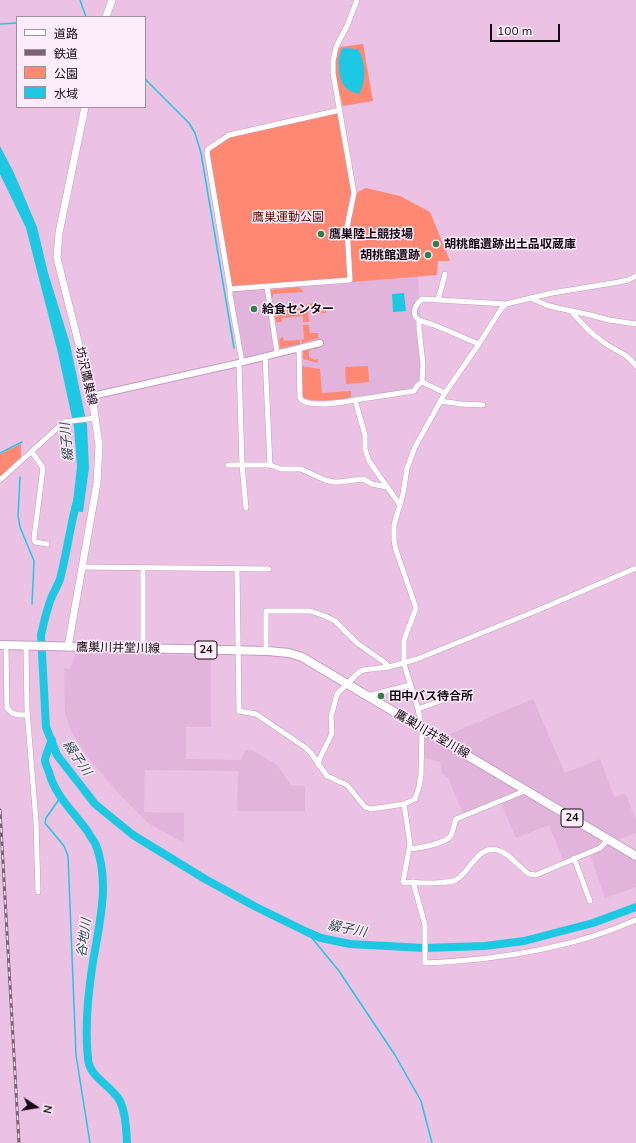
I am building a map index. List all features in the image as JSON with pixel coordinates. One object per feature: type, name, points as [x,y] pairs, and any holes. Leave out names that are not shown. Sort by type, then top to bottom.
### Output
[{"type":"main road","points":[[106,16],[112,0]]},
{"type":"main road","name":"坊沢鷹巣線","points":[[68,647],[97,476],[99,445],[93,418],[92,396],[57,258],[59,234],[85,108]]},
{"type":"main road","name":"鷹巣川井堂川線","points":[[3,647],[28,646],[266,651],[280,652],[302,658],[636,856]]},
{"type":"street","points":[[230,289],[350,280],[347,227],[354,193],[333,73],[333,61],[336,47],[347,26],[357,0]]},
{"type":"street","points":[[246,508],[242,465],[241,362],[207,153],[208,150],[229,135],[340,110]]},
{"type":"street","points":[[438,300],[445,274]]},
{"type":"street","points":[[480,344],[420,320],[414,311],[416,304],[422,299],[506,304],[530,298],[619,282],[636,276]]},
{"type":"street","points":[[267,286],[277,353]]},
{"type":"street","points":[[530,298],[549,306],[572,312],[636,324]]},
{"type":"street","points":[[237,569],[239,711],[256,714],[311,752],[318,765],[327,776],[347,785],[365,807],[371,809],[404,804],[415,799],[419,788],[422,758],[422,729],[418,709],[404,664],[404,640],[416,608],[396,550],[394,525],[400,505],[407,468],[418,439],[445,393],[480,344],[501,309],[506,304]]},
{"type":"street","points":[[572,312],[585,328],[607,345],[626,354],[636,366]]},
{"type":"street","points":[[299,348],[300,398],[308,404],[324,404],[414,391],[422,382],[423,365],[419,328],[420,320]]},
{"type":"street","points":[[92,396],[320,343]]},
{"type":"street","points":[[265,356],[270,465]]},
{"type":"street","points":[[422,382],[445,393]]},
{"type":"street","points":[[355,400],[365,435],[365,449],[367,458],[400,505]]},
{"type":"street","points":[[440,401],[461,404],[483,404]]},
{"type":"street","points":[[0,480],[64,422],[93,418]]},
{"type":"street","points":[[32,452],[43,468],[34,538],[35,542],[47,544]]},
{"type":"street","points":[[228,465],[270,465],[281,469],[301,469],[325,480],[334,482],[363,479],[372,484],[387,487]]},
{"type":"street","points":[[82,568],[269,569]]},
{"type":"street","points":[[318,765],[332,733],[331,717],[337,694],[362,670],[404,664],[536,611],[636,568]]},
{"type":"street","points":[[143,569],[143,648]]},
{"type":"street","points":[[266,651],[266,611],[310,611],[335,621],[357,644],[389,667]]},
{"type":"street","points":[[28,646],[27,715],[36,821],[38,892]]},
{"type":"street","points":[[3,647],[7,708],[11,713],[16,715],[27,715]]},
{"type":"street","points":[[367,696],[410,685]]},
{"type":"street","points":[[418,709],[448,698]]},
{"type":"street","points":[[410,849],[433,844],[449,838],[456,819],[527,790]]},
{"type":"street","points":[[404,804],[410,844],[403,882],[405,883],[413,882],[424,884],[454,881],[461,876],[477,856],[488,850],[495,849],[505,853],[520,868],[532,876],[600,848],[609,839]]},
{"type":"street","points":[[574,858],[590,901]]},
{"type":"street","points":[[413,882],[425,925],[425,963],[514,955],[591,936],[636,920]]},
{"type":"shaded area","points":[[418,276],[424,377],[411,389],[404,392],[324,401],[306,401],[302,398],[302,350],[297,345],[244,358],[232,292]]},
{"type":"shaded area","points":[[76,652],[211,656],[211,727],[186,727],[186,759],[241,760],[245,750],[252,750],[277,765],[291,785],[305,786],[305,811],[237,811],[238,771],[145,770],[144,812],[184,813],[184,843],[148,823],[119,794],[87,756],[72,733],[65,714],[64,668],[70,669]]},
{"type":"shaded area","points":[[533,699],[565,773],[600,759],[614,797],[625,793],[636,820],[636,833],[618,840],[636,851],[636,887],[605,898],[589,852],[564,862],[549,825],[516,838],[500,801],[464,816],[448,778],[442,774],[440,762],[425,758],[424,736],[428,734],[440,738]]},
{"type":"green space","points":[[363,44],[373,101],[343,106],[335,69],[337,54],[340,47]]},
{"type":"green space","name":"鷹巣運動公園","points":[[340,110],[354,194],[366,188],[400,196],[430,212],[450,261],[438,261],[437,275],[232,292],[208,149],[220,139]]},
{"type":"green space","points":[[299,287],[304,292],[273,294],[273,297],[271,298],[270,290]]},
{"type":"green space","points":[[321,303],[323,307],[326,308],[326,313],[310,314],[310,306],[306,306],[306,304]]},
{"type":"green space","points":[[308,309],[309,322],[303,322],[303,316],[282,318],[282,322],[276,322],[274,310]]},
{"type":"green space","points":[[303,325],[309,325],[310,333],[318,333],[318,338],[302,343],[301,340],[304,339]]},
{"type":"green space","points":[[283,337],[284,341],[300,340],[300,344],[280,348],[279,339]]},
{"type":"green space","points":[[317,347],[317,349],[313,348],[309,351],[309,357],[314,360],[318,359],[318,363],[303,359],[303,350]]},
{"type":"green space","points":[[302,366],[320,369],[322,393],[351,391],[351,397],[334,400],[306,399],[303,397]]},
{"type":"green space","points":[[368,366],[369,382],[346,384],[345,367]]},
{"type":"green space","points":[[21,444],[21,459],[0,478],[0,454]]},
{"type":"water","points":[[343,48],[358,49],[361,54],[364,66],[364,77],[362,89],[359,94],[346,88],[341,81],[339,62]]},
{"type":"water","points":[[0,146],[14,173],[37,227],[48,273],[70,344],[87,425],[89,468],[83,512],[72,511],[77,467],[74,427],[58,353],[26,228],[0,174]]},
{"type":"water","points":[[404,293],[406,311],[393,312],[392,294]]},
{"type":"waterway","points":[[80,0],[86,16]]},
{"type":"waterway","points":[[0,24],[16,23]]},
{"type":"waterway","points":[[146,80],[189,123],[195,133],[201,153],[234,348]]},
{"type":"waterway","points":[[0,453],[22,442]]},
{"type":"waterway","points":[[20,477],[18,516],[20,527],[34,561],[32,604]]},
{"type":"waterway","name":"綴子川","points":[[77,501],[60,579],[52,596],[41,635],[46,727],[57,755],[95,804],[133,835],[205,879],[256,907],[321,938],[350,944],[424,948],[485,946],[524,941],[593,923],[636,907]]},
{"type":"waterway","name":"谷地川","points":[[52,740],[45,760],[52,781],[60,796],[83,825],[96,845],[103,875],[102,906],[88,1002],[88,1059],[92,1071],[120,1101],[125,1116],[127,1143]]},
{"type":"waterway","points":[[60,798],[46,818],[45,823],[64,846],[68,856],[76,1055],[90,1143]]},
{"type":"waterway","points":[[307,932],[339,971],[395,1055],[421,1101],[432,1143]]},
{"type":"railway","points":[[0,810],[19,1143]]},
{"type":"place","name":"鷹巣陸上競技場","points":[[321,234]]},
{"type":"place","name":"胡桃館遺跡出土品収蔵庫","points":[[436,244]]},
{"type":"place","name":"胡桃館遺跡","points":[[428,255]]},
{"type":"place","name":"給食センター","points":[[254,309]]},
{"type":"place","name":"田中バス待合所","points":[[381,696]]}]
